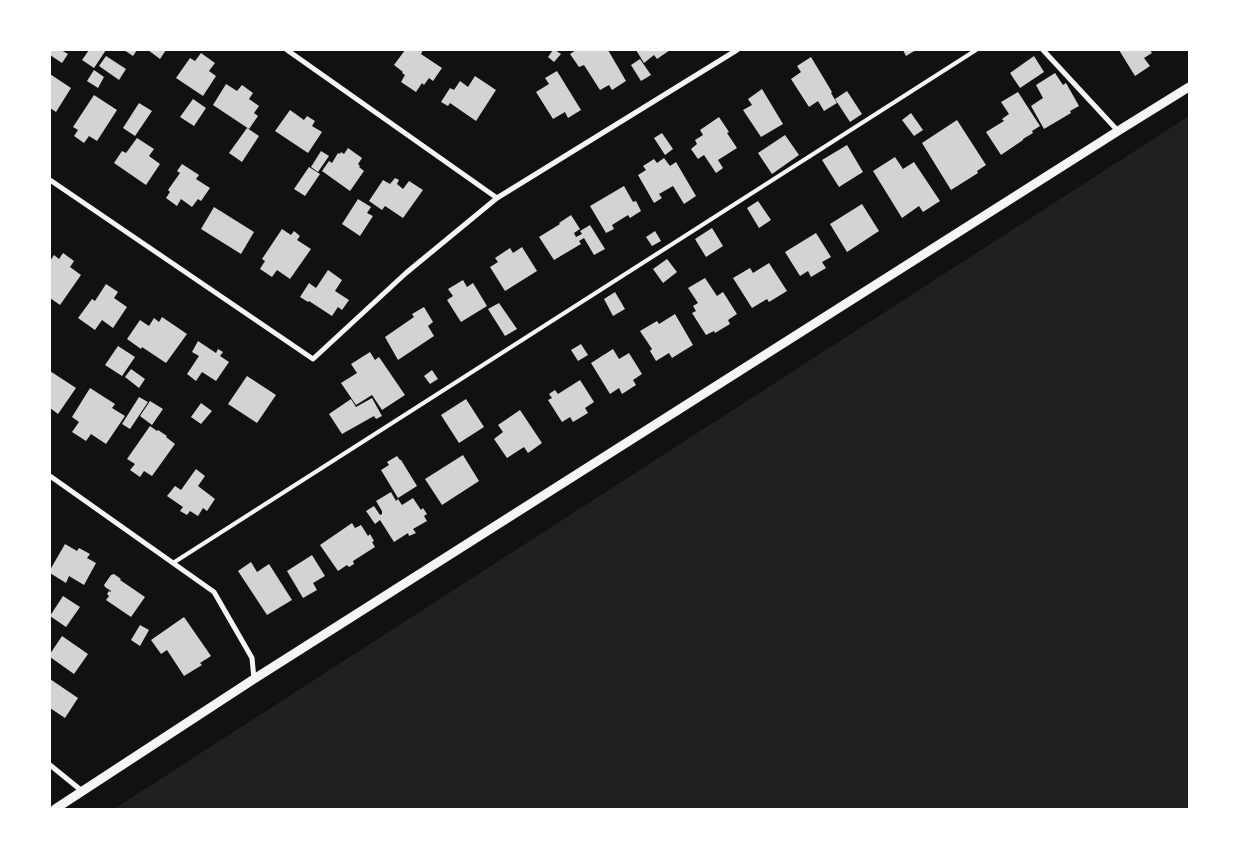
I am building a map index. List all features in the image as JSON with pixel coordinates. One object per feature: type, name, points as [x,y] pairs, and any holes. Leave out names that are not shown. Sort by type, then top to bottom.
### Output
[{"type":"street","points":[[287,50],[497,198]]},
{"type":"street","points":[[50,180],[313,359],[406,273],[497,198],[737,50]]},
{"type":"street","points":[[1043,50],[1118,131]]},
{"type":"street","points":[[56,809],[254,679],[1189,87]]},
{"type":"street","points":[[50,476],[214,592],[252,658],[254,679]]},
{"type":"street","points":[[50,765],[82,792]]},
{"type":"lane","points":[[173,563],[976,50]]},
{"type":"shaded area","points":[[1189,116],[1189,809],[114,809]]},
{"type":"building","points":[[50,50],[61,50],[68,54],[62,63],[50,55]]},
{"type":"building","points":[[89,50],[106,50],[94,68],[82,60]]},
{"type":"building","points":[[124,50],[137,50],[133,56]]},
{"type":"building","points":[[148,50],[166,50],[160,59]]},
{"type":"building","points":[[405,50],[423,50],[421,54],[442,68],[433,81],[429,78],[424,85],[422,83],[416,92],[401,82],[405,75],[394,65]]},
{"type":"building","points":[[553,50],[561,54],[554,62],[548,57]]},
{"type":"building","points":[[576,50],[608,50],[626,81],[612,90],[609,85],[600,90],[584,65],[579,67],[570,54]]},
{"type":"building","points":[[636,50],[670,50],[657,59],[654,55],[644,63]]},
{"type":"building","points":[[903,50],[916,50],[906,56]]},
{"type":"building","points":[[1119,50],[1150,50],[1152,53],[1144,58],[1150,66],[1135,76]]},
{"type":"building","points":[[201,53],[215,63],[209,71],[216,76],[203,96],[176,78],[190,58],[195,61]]},
{"type":"building","points":[[106,56],[126,69],[119,80],[99,66]]},
{"type":"building","points":[[1034,56],[1044,72],[1020,88],[1010,73]]},
{"type":"building","points":[[811,57],[837,103],[824,111],[818,101],[809,107],[791,79],[801,72],[797,66]]},
{"type":"building","points":[[640,59],[651,75],[641,81],[631,65]]},
{"type":"building","points":[[94,70],[104,77],[98,88],[87,81]]},
{"type":"building","points":[[557,71],[581,110],[568,118],[565,112],[553,119],[536,92],[549,84],[545,78]]},
{"type":"building","points":[[1055,73],[1063,85],[1066,83],[1079,106],[1044,129],[1031,106],[1043,98],[1036,85]]},
{"type":"building","points":[[50,74],[71,88],[56,112],[50,108]]},
{"type":"building","points":[[475,76],[496,90],[476,121],[450,103],[448,106],[441,102],[450,88],[454,90],[460,81],[468,87]]},
{"type":"building","points":[[226,84],[237,91],[242,85],[253,93],[249,99],[259,106],[254,113],[258,116],[249,129],[213,105]]},
{"type":"building","points":[[762,89],[783,124],[761,137],[743,110],[752,105],[748,99]]},
{"type":"building","points":[[847,91],[862,114],[850,122],[835,99]]},
{"type":"building","points":[[1018,92],[1040,126],[1001,155],[986,132],[1004,121],[1002,119],[1009,114],[1001,102]]},
{"type":"building","points":[[94,95],[117,110],[97,141],[89,136],[84,143],[74,136],[78,130],[73,127]]},
{"type":"building","points":[[193,99],[206,108],[194,126],[180,117]]},
{"type":"building","points":[[139,103],[152,111],[135,136],[123,128]]},
{"type":"building","points":[[290,110],[304,120],[307,116],[315,121],[312,126],[322,132],[308,153],[275,131]]},
{"type":"building","points":[[911,113],[923,130],[914,136],[902,120]]},
{"type":"building","points":[[719,117],[737,148],[718,160],[723,168],[716,173],[704,155],[698,159],[691,149],[697,144],[695,140],[703,135],[700,130]]},
{"type":"building","points":[[957,120],[986,165],[977,171],[978,173],[951,190],[922,143]]},
{"type":"building","points":[[247,128],[259,136],[242,162],[229,153]]},
{"type":"building","points":[[662,133],[673,149],[665,155],[654,138]]},
{"type":"building","points":[[785,135],[799,155],[772,174],[758,153]]},
{"type":"building","points":[[137,138],[154,149],[149,156],[160,164],[146,185],[114,163],[122,151],[126,153]]},
{"type":"building","points":[[847,145],[863,172],[839,187],[822,160]]},
{"type":"building","points":[[348,148],[362,158],[358,164],[364,171],[350,191],[322,171],[329,161],[332,163],[338,153],[344,154]]},
{"type":"building","points":[[321,151],[329,156],[318,172],[311,167]]},
{"type":"building","points":[[895,157],[903,169],[914,162],[940,201],[923,212],[919,206],[902,218],[873,171]]},
{"type":"building","points":[[664,158],[670,166],[676,162],[696,196],[684,204],[673,186],[659,194],[662,198],[654,203],[638,175],[646,170],[643,166],[654,159],[657,163]]},
{"type":"building","points":[[182,164],[199,175],[196,179],[210,188],[201,201],[198,199],[192,207],[181,199],[177,206],[166,198],[170,192],[168,190],[180,173],[177,171]]},
{"type":"building","points":[[309,167],[320,174],[305,196],[294,189]]},
{"type":"building","points":[[395,178],[399,180],[397,184],[403,189],[409,181],[423,190],[403,218],[385,206],[382,210],[369,201],[383,180],[390,184]]},
{"type":"building","points":[[624,186],[633,202],[636,201],[641,211],[630,218],[628,215],[612,225],[614,229],[606,233],[590,206]]},
{"type":"building","points":[[358,199],[371,207],[367,213],[373,216],[360,236],[342,224]]},
{"type":"building","points":[[758,201],[771,220],[759,228],[747,208]]},
{"type":"building","points":[[862,204],[879,231],[847,252],[830,224]]},
{"type":"building","points":[[214,207],[254,232],[241,254],[201,229]]},
{"type":"building","points":[[571,215],[580,229],[574,233],[576,237],[582,234],[580,231],[590,225],[605,249],[594,255],[584,238],[579,241],[581,244],[554,260],[539,237]]},
{"type":"building","points":[[712,228],[723,246],[706,257],[695,239]]},
{"type":"building","points":[[282,229],[291,235],[294,231],[300,236],[297,240],[311,249],[290,279],[277,270],[272,277],[260,269],[265,261],[262,259]]},
{"type":"building","points":[[655,231],[661,241],[652,246],[646,237]]},
{"type":"building","points":[[816,233],[831,257],[822,262],[826,268],[811,277],[808,271],[800,276],[785,252]]},
{"type":"building","points":[[522,247],[537,271],[505,291],[490,267],[498,262],[495,258],[510,248],[513,253]]},
{"type":"building","points":[[63,253],[74,261],[70,267],[81,275],[60,305],[50,298],[50,261],[54,255],[59,259]]},
{"type":"building","points":[[667,259],[677,272],[663,283],[653,269]]},
{"type":"building","points":[[769,263],[787,291],[769,302],[767,299],[752,308],[733,278],[750,268],[753,273]]},
{"type":"building","points":[[328,270],[342,280],[335,291],[349,300],[342,310],[338,307],[332,316],[300,297],[309,283],[316,288]]},
{"type":"building","points":[[705,278],[717,296],[723,292],[737,314],[728,320],[730,324],[715,333],[714,331],[706,335],[692,313],[696,311],[693,306],[698,303],[688,288]]},
{"type":"building","points":[[463,280],[467,287],[473,283],[487,306],[461,322],[447,300],[453,296],[448,289]]},
{"type":"building","points":[[106,284],[118,292],[114,298],[127,307],[113,328],[102,320],[95,330],[78,318],[92,299],[95,301]]},
{"type":"building","points":[[615,292],[625,309],[613,316],[604,299]]},
{"type":"building","points":[[499,303],[517,329],[505,336],[488,309]]},
{"type":"building","points":[[424,307],[433,322],[428,326],[434,336],[398,360],[385,337],[414,317],[412,314]]},
{"type":"building","points":[[675,314],[693,345],[672,358],[669,353],[656,361],[650,351],[652,349],[640,331],[657,321],[659,324]]},
{"type":"building","points":[[162,317],[187,334],[166,363],[127,339],[140,320],[149,326],[154,318],[159,322]]},
{"type":"building","points":[[198,341],[216,353],[218,349],[223,352],[220,356],[229,362],[216,381],[202,372],[196,381],[187,374],[199,356],[192,352]]},
{"type":"building","points":[[581,344],[588,355],[578,361],[571,350]]},
{"type":"building","points":[[118,346],[135,357],[122,376],[105,365]]},
{"type":"building","points":[[613,349],[619,359],[629,353],[642,374],[633,380],[636,385],[622,394],[619,388],[610,394],[591,363]]},
{"type":"building","points":[[370,352],[375,360],[379,357],[405,395],[382,410],[372,395],[356,405],[341,383],[357,373],[351,364]]},
{"type":"building","points":[[131,369],[145,379],[139,388],[125,377]]},
{"type":"building","points":[[432,370],[438,379],[430,384],[424,376]]},
{"type":"building","points":[[50,371],[76,388],[58,414],[50,408]]},
{"type":"building","points":[[247,376],[276,395],[257,423],[228,404]]},
{"type":"building","points":[[580,380],[594,402],[585,408],[588,413],[573,422],[570,417],[562,422],[548,400],[552,398],[549,394],[555,390],[558,394]]},
{"type":"building","points":[[90,388],[115,404],[112,408],[125,416],[106,444],[91,434],[86,441],[72,432],[79,422],[72,417]]},
{"type":"building","points":[[139,397],[148,402],[130,429],[122,424]]},
{"type":"building","points":[[372,398],[382,416],[376,419],[374,416],[342,434],[329,414],[351,399],[356,407]]},
{"type":"building","points":[[466,399],[484,427],[459,443],[441,415]]},
{"type":"building","points":[[150,401],[163,409],[152,425],[140,416]]},
{"type":"building","points":[[201,403],[212,411],[201,424],[191,417]]},
{"type":"building","points":[[520,410],[542,443],[528,453],[524,447],[507,458],[494,439],[503,432],[498,425]]},
{"type":"building","points":[[150,426],[167,436],[175,444],[152,476],[144,471],[140,477],[130,470],[135,464],[127,459]]},
{"type":"building","points":[[463,455],[479,481],[442,505],[425,479]]},
{"type":"building","points":[[397,456],[417,486],[398,498],[381,470],[389,465],[387,462]]},
{"type":"building","points":[[196,469],[205,476],[198,486],[215,499],[207,511],[203,508],[198,516],[190,511],[187,515],[180,511],[183,507],[167,496],[175,486],[181,490]]},
{"type":"building","points":[[391,492],[396,501],[398,499],[402,505],[413,498],[421,510],[423,508],[427,514],[424,516],[427,521],[413,529],[416,533],[409,536],[408,533],[394,542],[380,520],[375,524],[366,511],[374,506],[380,515],[382,514],[376,501]]},
{"type":"building","points":[[352,523],[355,528],[361,525],[368,536],[370,534],[375,547],[353,561],[354,564],[349,567],[347,565],[338,571],[320,545]]},
{"type":"building","points":[[65,544],[77,551],[79,548],[90,554],[87,558],[96,563],[84,585],[69,576],[66,583],[50,573]]},
{"type":"building","points":[[312,555],[325,576],[313,583],[317,590],[303,598],[287,571]]},
{"type":"building","points":[[251,562],[257,572],[269,564],[292,600],[267,615],[238,571]]},
{"type":"building","points":[[114,574],[145,597],[131,617],[106,600],[109,596],[107,594],[111,591],[104,585],[111,575]]},
{"type":"building","points":[[63,596],[80,607],[66,627],[50,616]]},
{"type":"building","points":[[184,617],[211,656],[200,663],[202,665],[184,676],[167,650],[161,654],[151,640]]},
{"type":"building","points":[[140,625],[149,630],[140,646],[131,640]]},
{"type":"building","points":[[62,636],[88,654],[74,674],[50,657]]},
{"type":"building","points":[[50,679],[78,698],[65,718],[50,708]]}]
